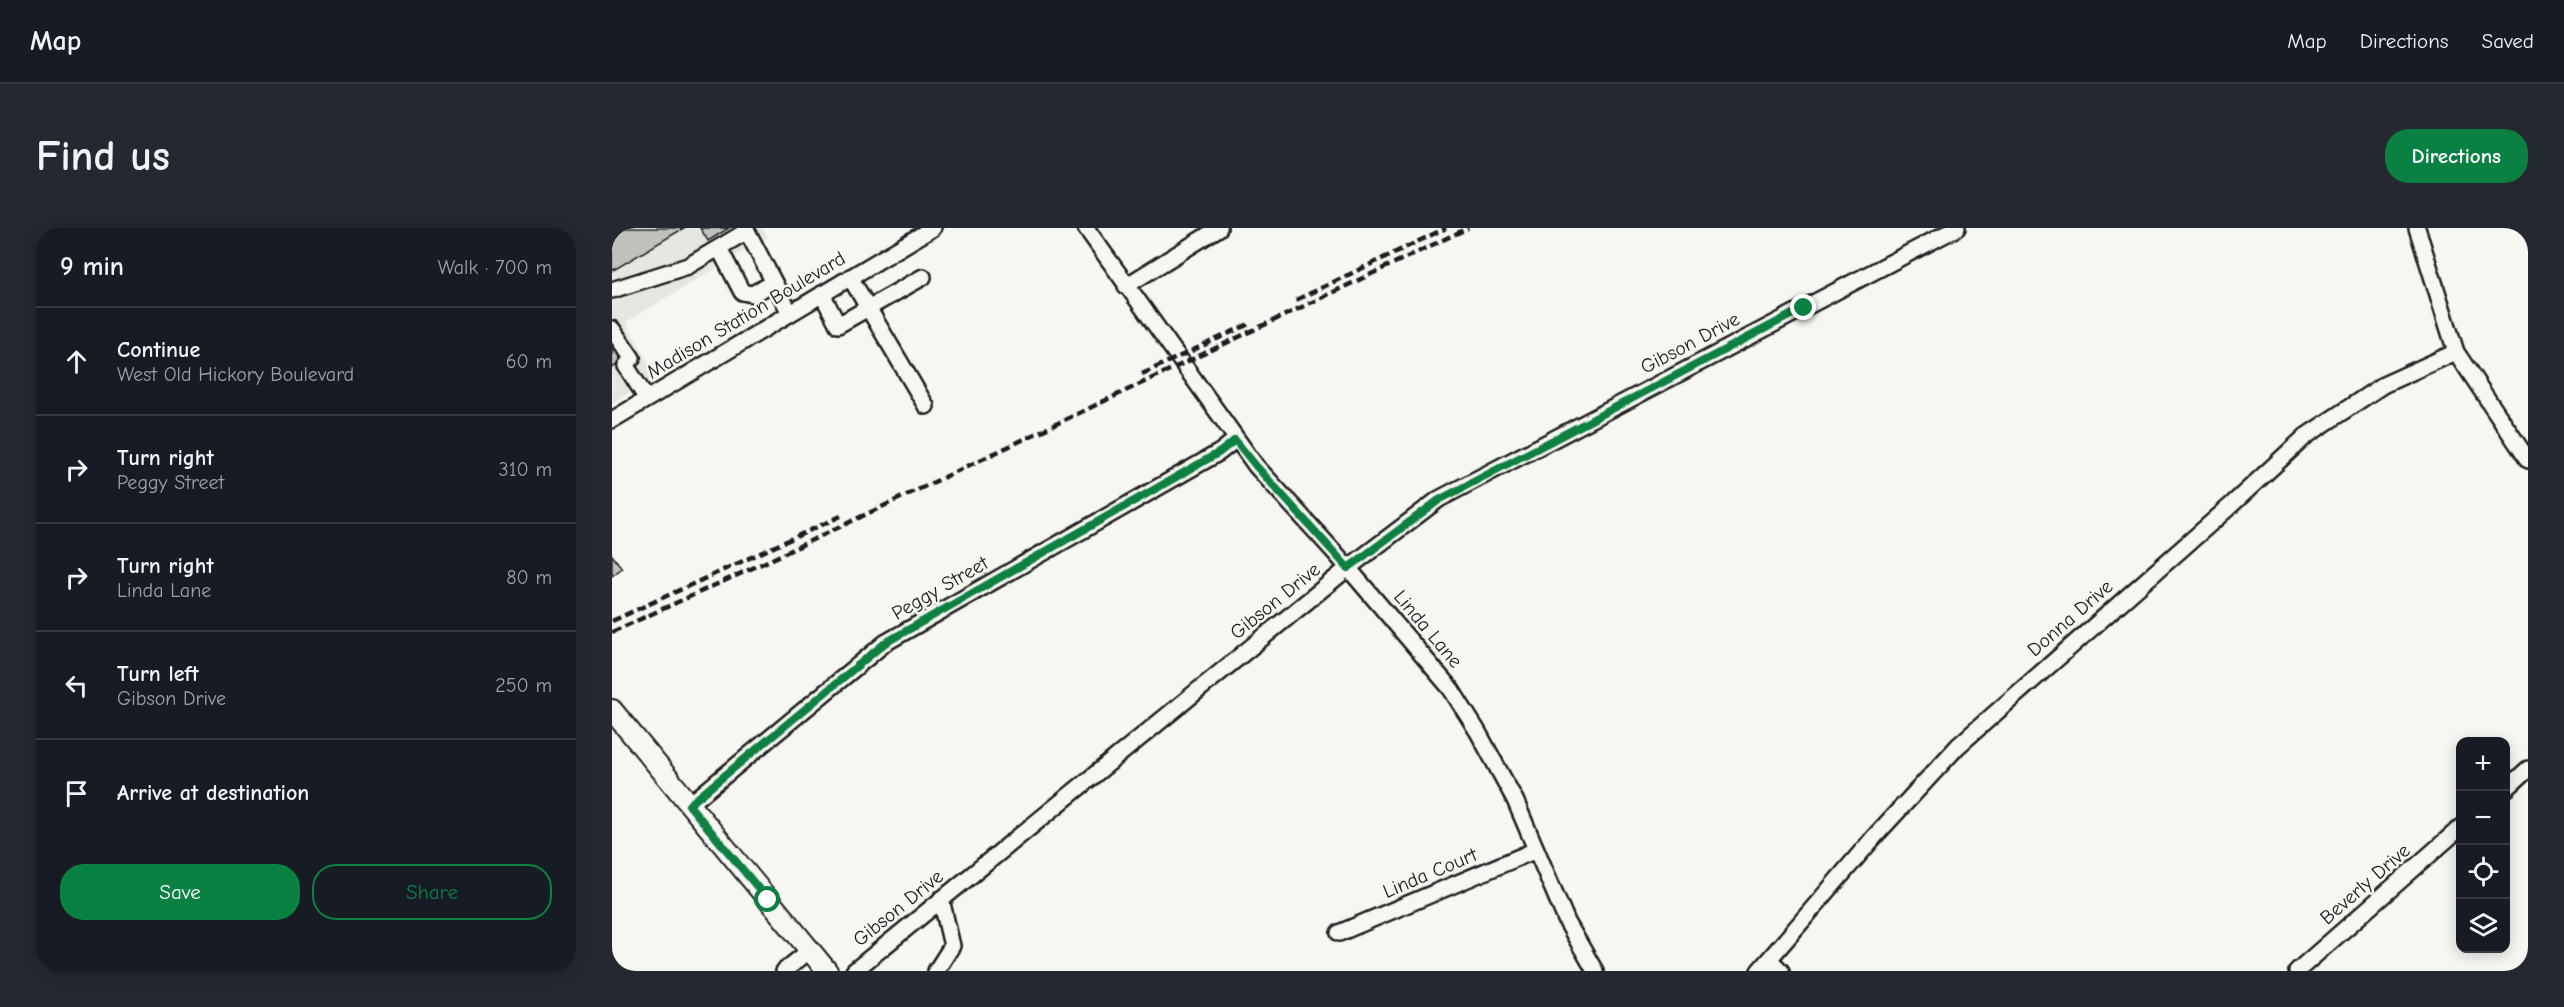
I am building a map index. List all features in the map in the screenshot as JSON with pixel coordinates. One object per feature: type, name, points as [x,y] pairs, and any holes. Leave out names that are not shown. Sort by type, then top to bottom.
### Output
[{"type":"main road","points":[[612,710],[828,971]]},
{"type":"street","name":"Madison Station Boulevard","points":[[612,420],[933,228]]},
{"type":"street","name":"Linda Lane","points":[[1086,228],[1235,440],[1451,689],[1502,774],[1567,922],[1595,971]]},
{"type":"street","points":[[1125,286],[1219,228]]},
{"type":"street","name":"Gibson Drive","points":[[854,971],[1348,568],[1439,500],[1957,228]]},
{"type":"street","points":[[2417,228],[2456,352],[2528,460]]},
{"type":"street","points":[[612,290],[688,267],[746,230],[790,313]]},
{"type":"street","points":[[719,248],[742,292],[752,294],[774,283]]},
{"type":"street","points":[[850,277],[926,406]]},
{"type":"street","points":[[822,294],[838,325],[923,277]]},
{"type":"street","points":[[612,329],[632,358],[626,366],[612,374]]},
{"type":"street","name":"Donna Drive","points":[[1759,971],[1875,836],[1958,746],[2228,508],[2306,436],[2383,385],[2456,352]]},
{"type":"street","points":[[626,366],[647,399]]},
{"type":"street","name":"Peggy Street","points":[[689,805],[885,643],[1220,452],[1235,440]]},
{"type":"street","points":[[2510,785],[2528,769]]},
{"type":"street","name":"Beverly Drive","points":[[2297,971],[2456,832]]},
{"type":"street","name":"Linda Court","points":[[1339,933],[1536,850]]},
{"type":"street","points":[[936,971],[952,946],[942,899]]},
{"type":"street","points":[[784,971],[810,950]]},
{"type":"street","points":[[1769,959],[1781,971]]},
{"type":"path","points":[[614,960],[620,971]]},
{"type":"shaded area","points":[[612,228],[763,228],[768,237],[626,322],[656,376],[612,403]]},
{"type":"building","points":[[612,228],[684,228],[612,271]]},
{"type":"building","points":[[700,228],[729,228],[708,241]]},
{"type":"building","points":[[612,345],[622,362],[612,368]]},
{"type":"building","points":[[612,555],[622,568],[612,576]]},
{"type":"railway","points":[[1296,300],[1446,228]]},
{"type":"railway","points":[[612,632],[768,561],[1468,228]]},
{"type":"railway","points":[[1142,374],[1251,323]]},
{"type":"railway","points":[[612,621],[841,516]]},
{"type":"route","points":[[768,900],[689,805],[885,643],[1220,452],[1235,440],[1348,568],[1439,500],[1804,308]]}]
